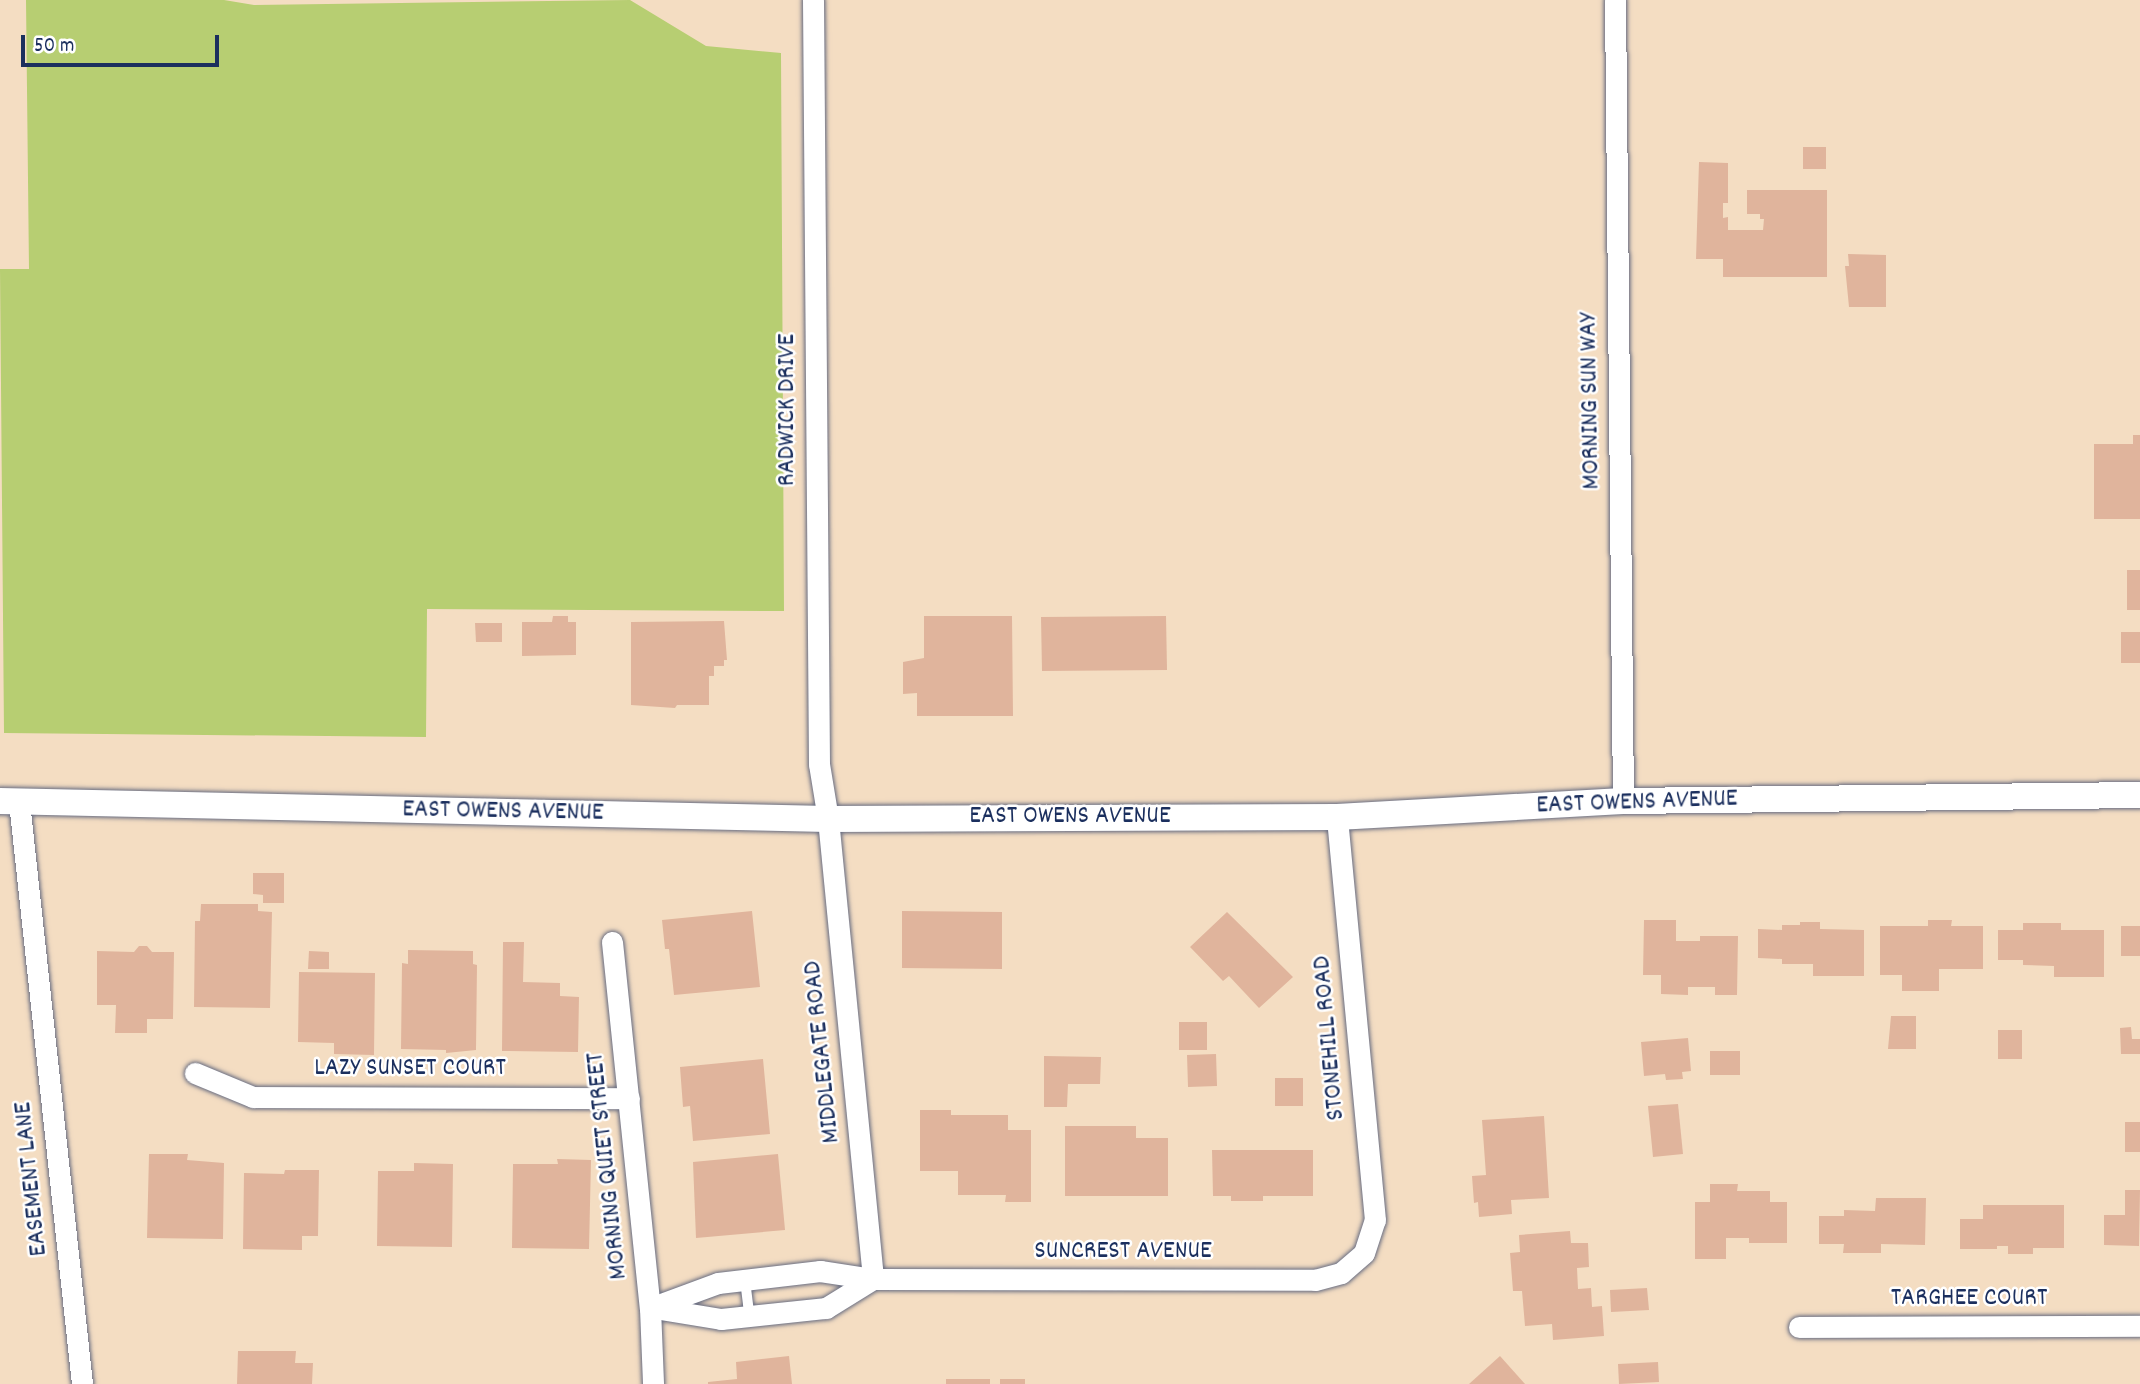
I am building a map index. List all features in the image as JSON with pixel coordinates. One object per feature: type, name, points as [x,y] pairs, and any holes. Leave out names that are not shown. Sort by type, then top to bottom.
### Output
[{"type":"street","name":"RADWICK DRIVE","points":[[813,0],[819,764],[828,819]]},
{"type":"street","name":"MORNING SUN WAY","points":[[1615,0],[1623,801]]},
{"type":"street","name":"EAST OWENS AVENUE","points":[[10,801],[828,819],[1337,817],[1623,801],[2140,795]]},
{"type":"street","name":"EASEMENT LANE","points":[[10,801],[82,1384]]},
{"type":"street","name":"STONEHILL ROAD","points":[[1337,817],[1375,1220],[1364,1252]]},
{"type":"street","name":"MIDDLEGATE ROAD","points":[[828,819],[873,1279]]},
{"type":"street","name":"MORNING QUIET STREET","points":[[612,943],[650,1308],[653,1384]]},
{"type":"street","name":"LAZY SUNSET COURT","points":[[195,1073],[253,1097],[629,1098]]},
{"type":"street","name":"SUNCREST AVENUE","points":[[650,1308],[718,1283],[820,1271],[873,1279],[1315,1280],[1341,1273],[1364,1252]]},
{"type":"street","points":[[650,1308],[720,1319],[826,1308],[873,1279]]},
{"type":"street","name":"TARGHEE COURT","points":[[1798,1327],[2140,1326]]},
{"type":"lane","points":[[746,1280],[749,1315]]},
{"type":"green space","points":[[26,0],[224,0],[254,5],[630,0],[706,46],[781,53],[784,611],[427,609],[426,737],[4,733],[0,269],[29,269]]},
{"type":"building","points":[[1803,147],[1826,147],[1826,169],[1803,169]]},
{"type":"building","points":[[1699,162],[1728,163],[1728,203],[1723,203],[1723,218],[1728,217],[1728,230],[1763,230],[1764,219],[1760,219],[1760,214],[1747,214],[1747,190],[1827,190],[1827,277],[1723,277],[1723,259],[1696,259]]},
{"type":"building","points":[[1848,254],[1886,255],[1886,307],[1849,307],[1845,266],[1849,266]]},
{"type":"building","points":[[2133,435],[2140,435],[2140,519],[2094,519],[2094,444],[2133,444]]},
{"type":"building","points":[[2127,570],[2140,570],[2140,610],[2127,610]]},
{"type":"building","points":[[553,616],[568,616],[568,622],[576,622],[576,655],[522,656],[522,622],[552,622]]},
{"type":"building","points":[[924,616],[1012,616],[1013,716],[917,716],[917,693],[903,694],[903,662],[924,658]]},
{"type":"building","points":[[1166,616],[1167,670],[1042,671],[1041,617]]},
{"type":"building","points":[[724,621],[727,660],[724,660],[724,666],[714,666],[714,676],[709,676],[709,705],[677,705],[675,708],[631,705],[631,622]]},
{"type":"building","points":[[475,623],[502,623],[502,642],[476,642]]},
{"type":"building","points":[[2121,632],[2140,632],[2140,663],[2121,663]]},
{"type":"building","points":[[253,873],[284,873],[284,903],[263,903],[263,895],[253,894]]},
{"type":"building","points":[[201,904],[258,904],[258,911],[272,912],[270,1008],[194,1007],[195,921],[200,921]]},
{"type":"building","points":[[752,911],[760,987],[674,995],[669,949],[665,949],[662,920]]},
{"type":"building","points":[[902,911],[1002,912],[1002,969],[902,968]]},
{"type":"building","points":[[1227,912],[1293,977],[1259,1008],[1229,976],[1223,981],[1190,947]]},
{"type":"building","points":[[1644,920],[1676,920],[1676,941],[1700,941],[1700,936],[1738,936],[1737,995],[1715,995],[1715,987],[1688,987],[1688,995],[1661,994],[1661,975],[1643,975]]},
{"type":"building","points":[[1928,920],[1952,920],[1951,926],[1983,926],[1983,969],[1939,969],[1939,991],[1902,991],[1902,975],[1880,975],[1880,926],[1928,926]]},
{"type":"building","points":[[1800,922],[1820,922],[1820,929],[1864,930],[1864,976],[1813,976],[1813,964],[1782,964],[1782,959],[1758,958],[1758,929],[1782,930],[1782,925],[1800,925]]},
{"type":"building","points":[[2023,923],[2061,923],[2061,930],[2104,930],[2104,977],[2054,977],[2054,966],[2023,965],[2023,960],[1998,960],[1998,930],[2023,930]]},
{"type":"building","points":[[2121,926],[2140,926],[2140,956],[2121,956]]},
{"type":"building","points":[[503,942],[524,942],[523,982],[560,983],[560,996],[579,997],[578,1052],[502,1051]]},
{"type":"building","points":[[139,946],[147,946],[152,952],[174,952],[173,1019],[147,1019],[147,1033],[115,1033],[116,1005],[97,1005],[97,951],[134,952]]},
{"type":"building","points":[[408,950],[473,951],[473,964],[477,965],[476,1050],[446,1053],[446,1050],[401,1049],[402,963],[408,964]]},
{"type":"building","points":[[309,951],[329,952],[329,969],[308,969]]},
{"type":"building","points":[[299,972],[375,973],[374,1055],[334,1054],[334,1043],[298,1042]]},
{"type":"building","points":[[1891,1016],[1916,1016],[1916,1049],[1888,1049]]},
{"type":"building","points":[[1179,1022],[1207,1022],[1207,1050],[1179,1050]]},
{"type":"building","points":[[2131,1027],[2132,1039],[2140,1039],[2140,1054],[2121,1054],[2120,1028]]},
{"type":"building","points":[[1998,1030],[2022,1030],[2022,1059],[1998,1059]]},
{"type":"building","points":[[1688,1038],[1691,1071],[1682,1072],[1683,1079],[1666,1080],[1665,1074],[1644,1076],[1641,1042]]},
{"type":"building","points":[[1710,1051],[1740,1051],[1740,1075],[1710,1075]]},
{"type":"building","points":[[1216,1054],[1217,1086],[1188,1087],[1187,1055]]},
{"type":"building","points":[[1044,1056],[1101,1057],[1100,1084],[1068,1084],[1067,1107],[1044,1107]]},
{"type":"building","points":[[763,1059],[770,1134],[693,1141],[690,1106],[683,1107],[680,1067]]},
{"type":"building","points":[[1275,1078],[1303,1078],[1303,1106],[1275,1106]]},
{"type":"building","points":[[1678,1104],[1683,1154],[1653,1157],[1648,1106]]},
{"type":"building","points":[[920,1110],[951,1110],[951,1115],[1008,1115],[1008,1130],[1031,1130],[1031,1202],[1005,1202],[1006,1195],[958,1195],[958,1171],[920,1171]]},
{"type":"building","points":[[1544,1116],[1549,1198],[1511,1200],[1512,1214],[1479,1217],[1478,1202],[1474,1203],[1472,1176],[1486,1175],[1482,1120]]},
{"type":"building","points":[[2125,1122],[2140,1122],[2140,1152],[2125,1152]]},
{"type":"building","points":[[1065,1126],[1136,1126],[1136,1138],[1168,1138],[1168,1196],[1065,1196]]},
{"type":"building","points":[[1212,1150],[1313,1150],[1313,1196],[1263,1196],[1263,1201],[1231,1201],[1231,1196],[1213,1196]]},
{"type":"building","points":[[149,1154],[188,1154],[187,1160],[224,1163],[223,1239],[147,1238]]},
{"type":"building","points":[[778,1154],[785,1230],[696,1238],[693,1162]]},
{"type":"building","points":[[557,1159],[591,1160],[589,1249],[512,1248],[513,1164],[558,1164]]},
{"type":"building","points":[[414,1163],[453,1164],[452,1247],[377,1246],[378,1171],[414,1171]]},
{"type":"building","points":[[285,1170],[319,1170],[318,1236],[302,1236],[302,1250],[243,1249],[244,1173],[284,1174]]},
{"type":"building","points":[[1710,1184],[1738,1184],[1737,1191],[1770,1191],[1770,1202],[1787,1202],[1787,1243],[1749,1243],[1749,1238],[1726,1238],[1726,1259],[1695,1259],[1695,1202],[1710,1202]]},
{"type":"building","points":[[2125,1190],[2140,1190],[2139,1246],[2104,1245],[2104,1215],[2125,1215]]},
{"type":"building","points":[[1876,1198],[1926,1198],[1925,1245],[1881,1244],[1881,1253],[1843,1253],[1844,1244],[1819,1244],[1819,1216],[1844,1216],[1844,1210],[1875,1211]]},
{"type":"building","points":[[1983,1205],[2064,1205],[2064,1248],[2033,1248],[2033,1254],[2008,1254],[2008,1246],[1997,1246],[1997,1249],[1960,1249],[1960,1219],[1983,1219]]},
{"type":"building","points":[[1570,1231],[1571,1243],[1588,1243],[1589,1267],[1577,1268],[1578,1289],[1591,1288],[1592,1307],[1602,1306],[1604,1336],[1553,1340],[1552,1324],[1525,1326],[1522,1291],[1513,1291],[1510,1253],[1520,1252],[1519,1235]]},
{"type":"building","points":[[1647,1288],[1649,1310],[1611,1312],[1610,1290]]},
{"type":"building","points":[[238,1351],[296,1351],[295,1363],[313,1363],[312,1384],[237,1384]]},
{"type":"building","points":[[789,1356],[792,1384],[708,1384],[737,1379],[736,1362]]},
{"type":"building","points":[[1500,1356],[1525,1384],[1469,1384]]},
{"type":"building","points":[[1658,1362],[1659,1382],[1619,1384],[1618,1364]]},
{"type":"building","points":[[946,1379],[990,1379],[990,1384],[946,1384]]},
{"type":"building","points":[[1000,1379],[1025,1379],[1025,1384],[1000,1384]]}]
